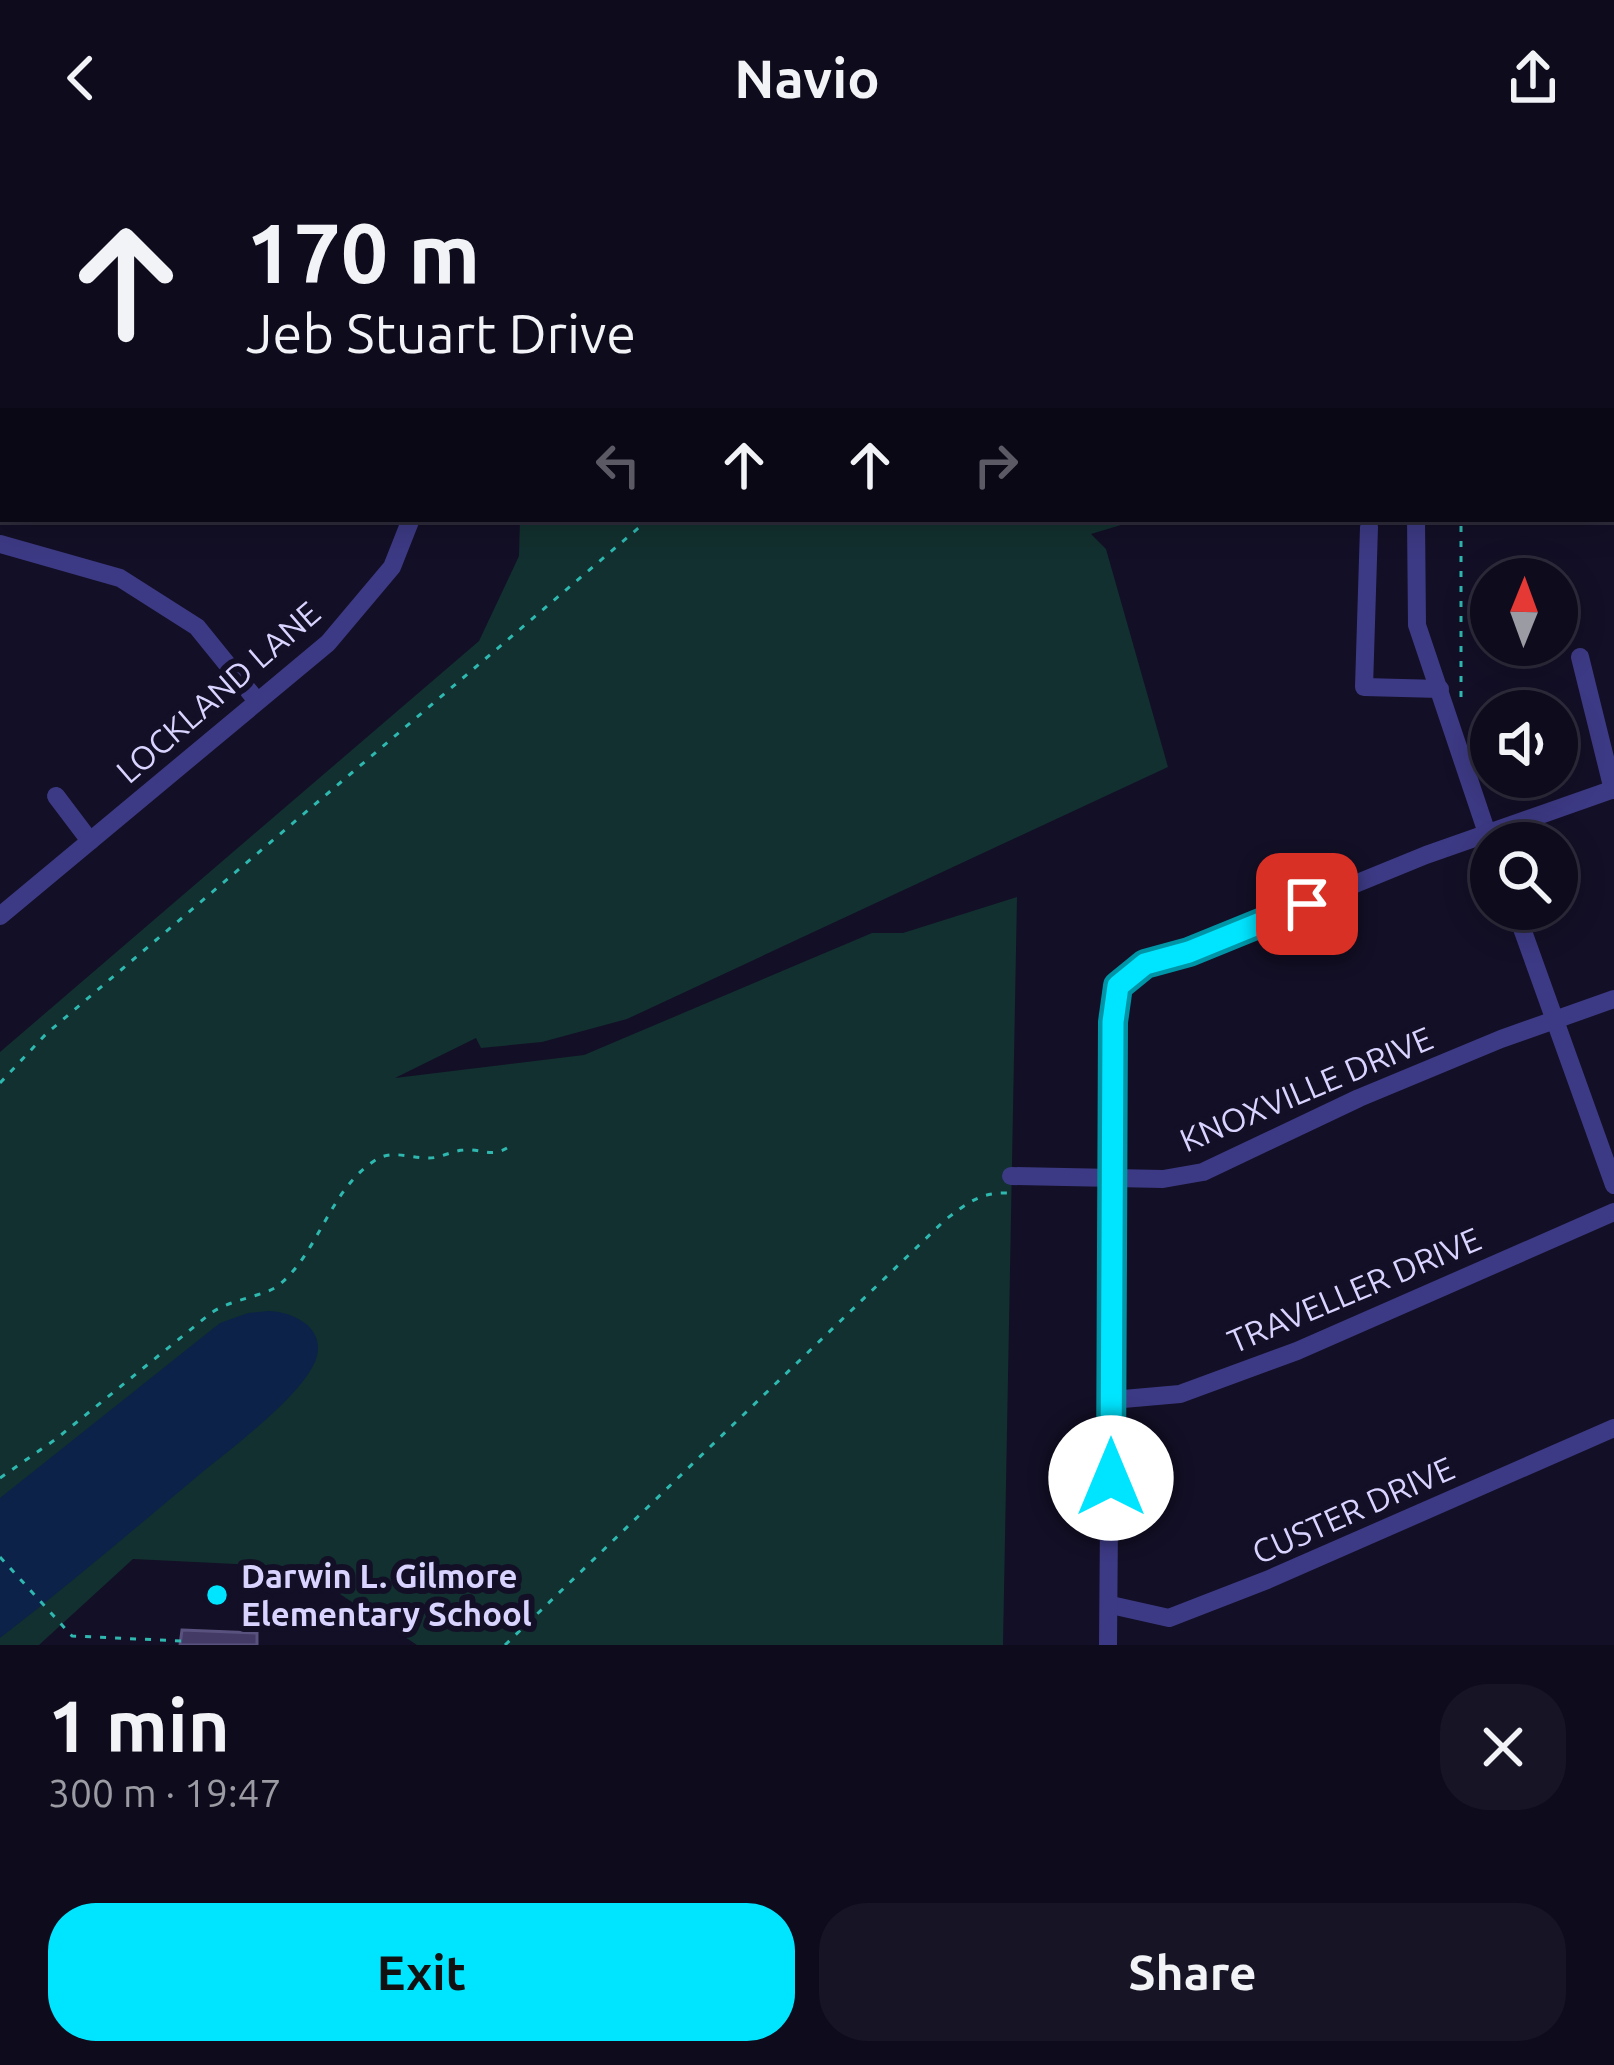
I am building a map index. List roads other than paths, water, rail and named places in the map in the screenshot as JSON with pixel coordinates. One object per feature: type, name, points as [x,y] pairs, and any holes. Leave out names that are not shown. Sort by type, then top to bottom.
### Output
[{"type":"street","name":"LOCKLAND LANE","points":[[0,916],[328,643],[392,566],[410,522]]},
{"type":"street","points":[[1416,522],[1417,626],[1448,699],[1484,822]]},
{"type":"street","points":[[1369,527],[1364,687],[1448,699]]},
{"type":"street","points":[[0,544],[121,578],[197,627],[257,701]]},
{"type":"street","points":[[1529,822],[1613,789],[1580,657]]},
{"type":"street","points":[[56,796],[91,841]]},
{"type":"street","points":[[1108,1645],[1118,986],[1145,964],[1189,952],[1470,845]]},
{"type":"street","points":[[1523,930],[1614,1185]]},
{"type":"street","name":"KNOXVILLE DRIVE","points":[[1011,1185],[1163,1179],[1202,1172],[1359,1098],[1614,999]]},
{"type":"street","name":"TRAVELLER DRIVE","points":[[1112,1400],[1180,1394],[1297,1351],[1614,1212]]},
{"type":"street","name":"CUSTER DRIVE","points":[[1111,1605],[1169,1618],[1614,1428]]},
{"type":"water","points":[[268,1311],[301,1320],[315,1335],[317,1356],[302,1382],[244,1439],[0,1638],[0,1498],[220,1323]]},
{"type":"place","name":"Darwin L. Gilmore Elementary School","points":[[217,1595]]}]
